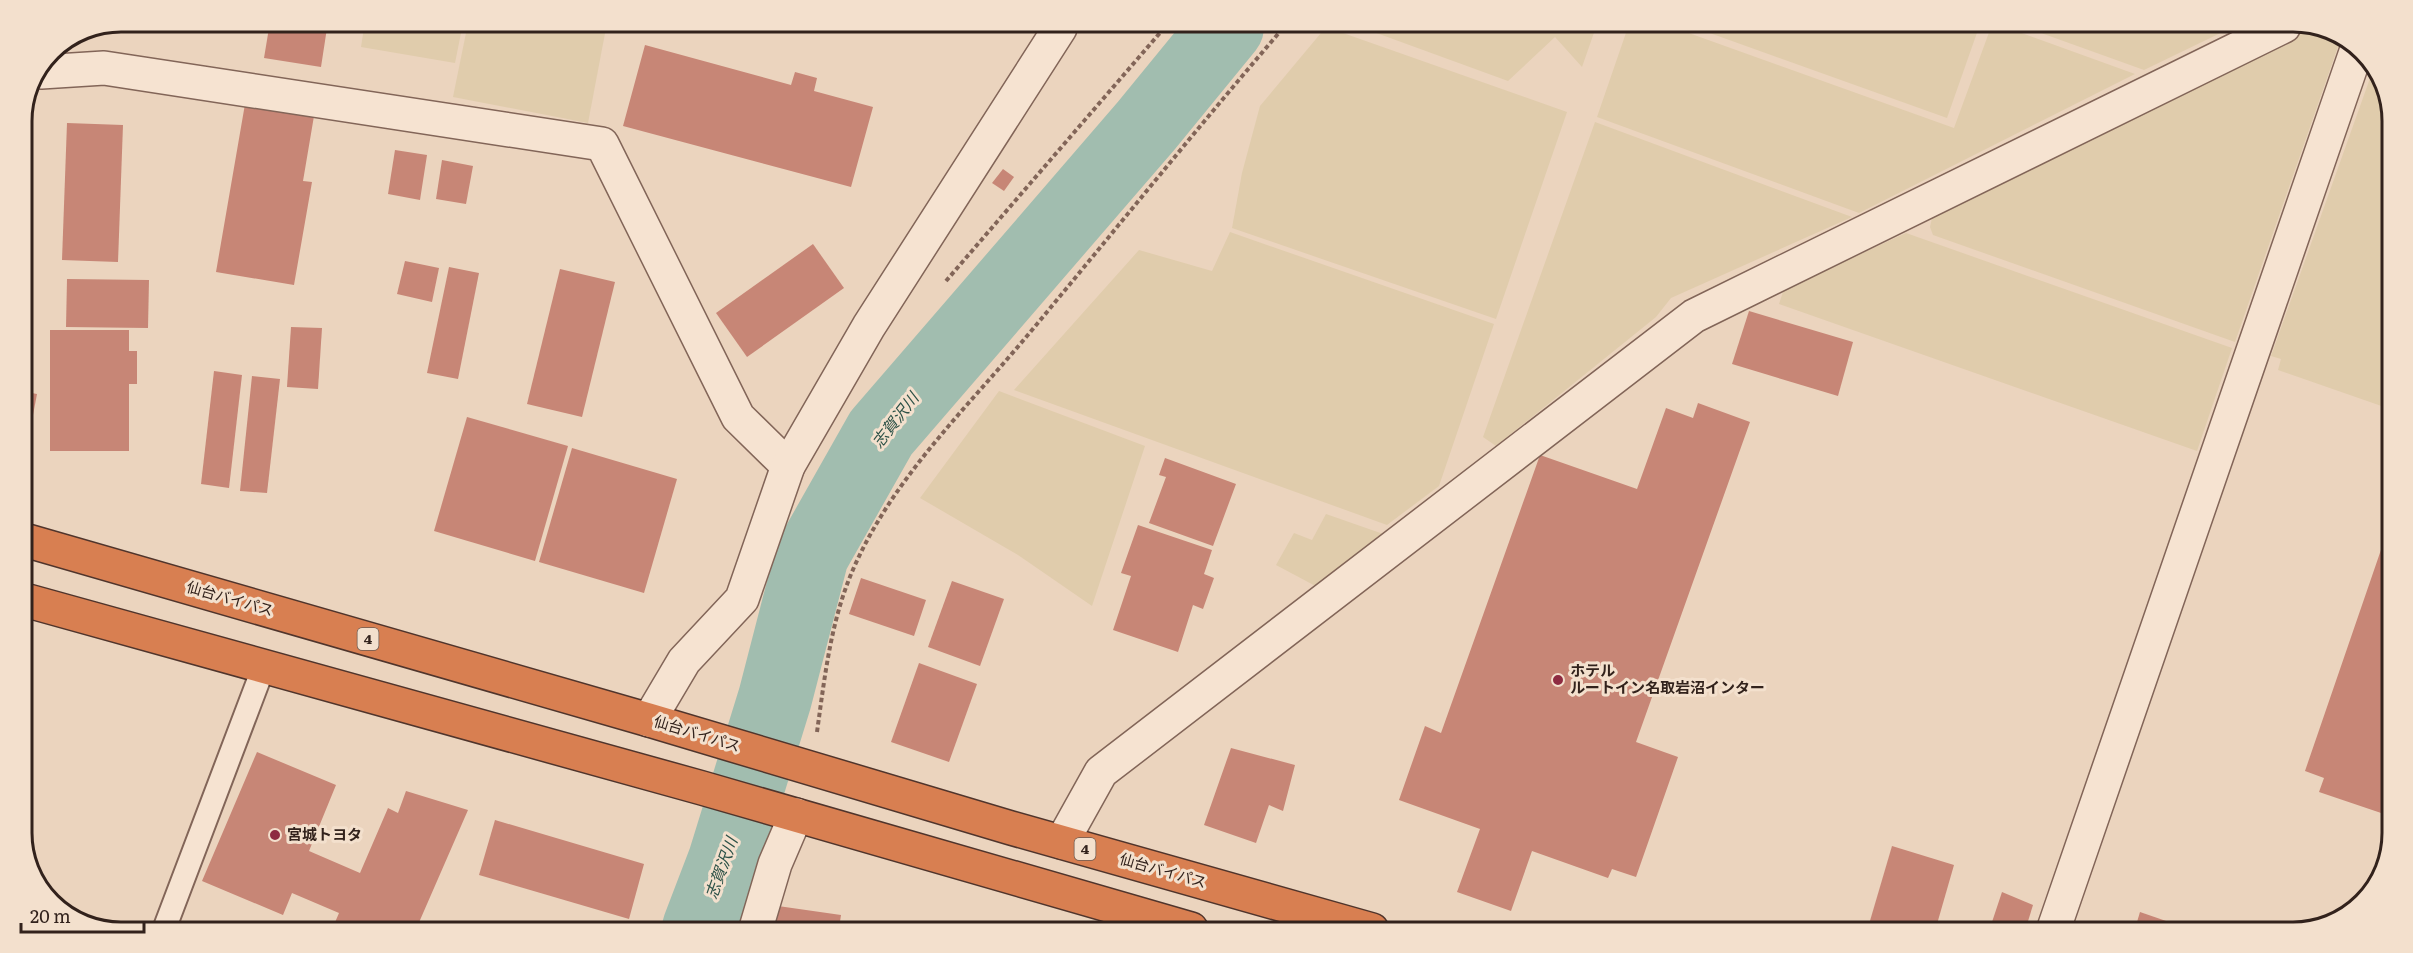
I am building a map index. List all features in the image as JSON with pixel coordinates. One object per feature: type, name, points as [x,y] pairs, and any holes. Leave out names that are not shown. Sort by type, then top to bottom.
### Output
[{"type":"highway","name":"仙台バイパス","points":[[32,542],[1344,922]]},
{"type":"highway","points":[[32,602],[702,788],[791,814],[1120,919],[1141,922]]},
{"type":"street","points":[[649,720],[684,661],[742,598],[788,466],[869,326],[1058,31]]},
{"type":"street","points":[[1062,842],[1101,772],[1694,316],[2274,31]]},
{"type":"street","points":[[2056,922],[2354,57]]},
{"type":"street","points":[[46,72],[104,68],[602,144],[738,417],[788,466]]},
{"type":"street","points":[[758,922],[791,814]]},
{"type":"lane","points":[[167,922],[264,666]]},
{"type":"path","points":[[941,287],[1162,31]]},
{"type":"path","points":[[805,767],[832,629],[855,565],[893,498],[932,445],[1030,332],[1195,130],[1281,31]]},
{"type":"shaded area","points":[[364,31],[461,31],[455,63],[361,47]]},
{"type":"shaded area","points":[[466,31],[605,31],[588,123],[453,97]]},
{"type":"shaded area","points":[[1323,31],[1337,31],[1567,112],[1496,319],[1232,228],[1242,173],[1260,106]]},
{"type":"shaded area","points":[[1371,31],[1595,31],[1582,67],[1555,37],[1508,81]]},
{"type":"shaded area","points":[[1627,31],[1683,31],[1954,128],[1990,31],[2016,31],[2135,74],[1859,213],[1597,117]]},
{"type":"shaded area","points":[[1704,31],[1978,31],[1947,118]]},
{"type":"shaded area","points":[[2035,31],[2225,31],[2144,70]]},
{"type":"shaded area","points":[[2304,32],[2321,36],[2339,44],[2235,342],[1933,235],[1930,227],[1932,218]]},
{"type":"shaded area","points":[[2370,77],[2375,86],[2381,115],[2381,406],[2278,370],[2281,359],[2271,356]]},
{"type":"shaded area","points":[[1595,122],[1852,217],[1671,298],[1656,317],[1496,446],[1483,437]]},
{"type":"shaded area","points":[[1230,232],[1494,324],[1439,486],[1387,525],[1014,390],[1139,250],[1212,271]]},
{"type":"shaded area","points":[[1906,233],[2232,348],[2197,451],[1779,304],[1784,289]]},
{"type":"shaded area","points":[[999,391],[1145,446],[1092,606],[1018,555],[920,498]]},
{"type":"shaded area","points":[[1326,514],[1389,536],[1323,590],[1276,565],[1294,533],[1312,540]]},
{"type":"building","points":[[268,31],[327,31],[321,67],[264,58]]},
{"type":"building","points":[[645,45],[791,85],[795,72],[817,78],[814,91],[873,107],[851,187],[623,126]]},
{"type":"building","points":[[245,104],[314,116],[303,181],[312,182],[294,285],[216,272]]},
{"type":"building","points":[[67,123],[123,125],[118,262],[62,260]]},
{"type":"building","points":[[395,150],[427,155],[420,200],[388,194]]},
{"type":"building","points":[[442,160],[473,166],[466,204],[436,199]]},
{"type":"building","points":[[1003,169],[1014,177],[1004,191],[992,183]]},
{"type":"building","points":[[813,244],[844,288],[747,357],[716,313]]},
{"type":"building","points":[[405,261],[439,268],[432,302],[397,294]]},
{"type":"building","points":[[449,267],[479,273],[458,379],[427,373]]},
{"type":"building","points":[[560,269],[615,282],[582,417],[527,404]]},
{"type":"building","points":[[67,279],[149,280],[148,328],[66,327]]},
{"type":"building","points":[[1749,311],[1853,342],[1838,396],[1732,364]]},
{"type":"building","points":[[291,327],[322,328],[318,389],[287,387]]},
{"type":"building","points":[[50,330],[129,330],[129,351],[137,351],[137,384],[129,384],[129,451],[50,451]]},
{"type":"building","points":[[214,371],[242,375],[229,488],[201,484]]},
{"type":"building","points":[[252,376],[280,379],[267,493],[240,491]]},
{"type":"building","points":[[32,393],[37,394],[32,415]]},
{"type":"building","points":[[1698,403],[1750,422],[1636,742],[1678,757],[1636,877],[1612,869],[1608,878],[1532,851],[1511,911],[1457,892],[1480,829],[1399,800],[1425,726],[1441,733],[1540,455],[1637,489],[1666,408],[1693,418]]},
{"type":"building","points":[[467,417],[568,446],[535,561],[434,531]]},
{"type":"building","points":[[572,448],[677,479],[644,593],[539,562]]},
{"type":"building","points":[[1165,458],[1236,484],[1213,546],[1149,523],[1166,477],[1159,475]]},
{"type":"building","points":[[1138,525],[1212,550],[1204,574],[1214,578],[1203,609],[1193,605],[1178,652],[1113,630],[1131,576],[1121,573]]},
{"type":"building","points":[[2382,548],[2382,813],[2319,792],[2324,778],[2305,771]]},
{"type":"building","points":[[861,578],[926,600],[914,636],[849,614]]},
{"type":"building","points":[[952,581],[1004,599],[980,666],[928,647]]},
{"type":"building","points":[[919,663],[977,684],[949,762],[891,742]]},
{"type":"building","points":[[1231,748],[1295,765],[1283,811],[1269,805],[1256,843],[1204,825]]},
{"type":"building","points":[[257,752],[336,785],[309,851],[360,873],[388,808],[398,813],[406,791],[468,810],[419,922],[335,922],[339,913],[292,893],[283,915],[202,881]]},
{"type":"building","points":[[495,820],[644,864],[629,919],[479,875]]},
{"type":"building","points":[[1892,846],[1954,865],[1938,922],[1870,922]]},
{"type":"building","points":[[2002,892],[2033,905],[2028,922],[1992,922]]},
{"type":"building","points":[[771,905],[841,915],[840,922],[769,922]]},
{"type":"building","points":[[2140,912],[2169,922],[2137,922]]},
{"type":"waterway","name":"志賀沢川","points":[[701,922],[725,860],[775,698],[812,555],[881,433],[1146,126],[1224,31]]},
{"type":"place","name":"ホテル ルートイン名取岩沼インター","points":[[1558,680]]},
{"type":"place","name":"宮城トヨタ","points":[[275,835]]}]
